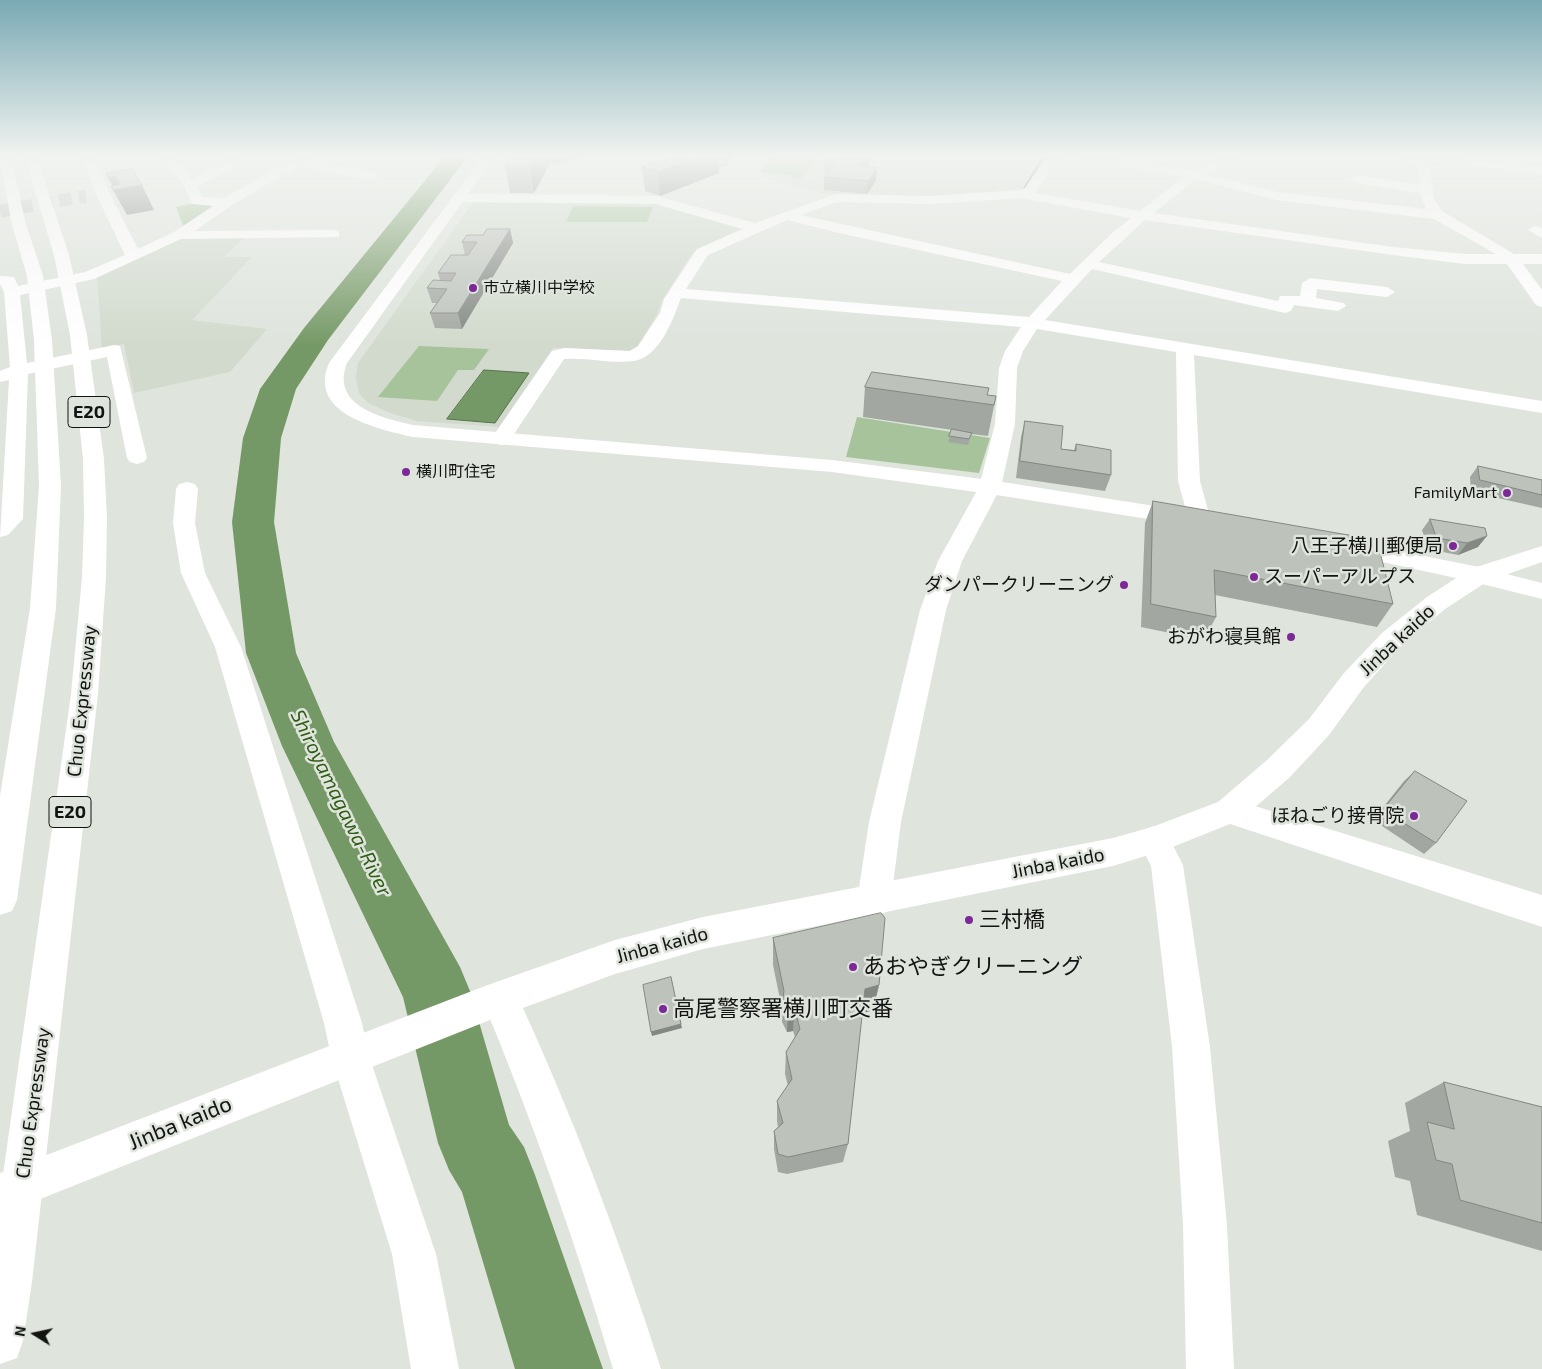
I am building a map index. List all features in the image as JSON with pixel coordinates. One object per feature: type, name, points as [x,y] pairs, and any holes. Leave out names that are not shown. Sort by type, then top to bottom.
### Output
[{"type":"main road","name":"E20","points":[[0,900],[43,608],[49,468],[43,340],[35,276],[18,219]]},
{"type":"main road","name":"Chuo Expressway","points":[[3,1323],[38,1068],[80,735],[95,556],[94,475],[89,402],[78,332],[65,270],[49,219]]},
{"type":"main road","points":[[117,219],[129,242],[133,257]]},
{"type":"main road","points":[[8,303],[89,276],[133,257],[179,234],[202,219]]},
{"type":"main road","points":[[444,219],[338,363],[333,378],[334,389],[339,398],[353,410],[391,427],[501,439],[832,466],[990,487],[1209,522],[1189,481],[1185,348]]},
{"type":"main road","points":[[723,219],[756,228]]},
{"type":"main road","points":[[501,439],[558,355],[565,353],[633,356],[645,350],[668,313],[672,299],[702,252],[777,219]]},
{"type":"main road","points":[[801,219],[839,229],[1073,279]]},
{"type":"main road","points":[[874,901],[885,822],[940,586],[977,507],[990,487],[1005,424],[1008,368],[1014,351],[1028,328],[1054,298],[1137,219]]},
{"type":"main road","points":[[1168,219],[1258,230],[1393,251],[1465,259],[1542,259]]},
{"type":"main road","points":[[1444,219],[1512,260],[1542,302]]},
{"type":"main road","points":[[179,234],[332,234]]},
{"type":"main road","points":[[1088,264],[1285,308],[1286,299],[1338,306]]},
{"type":"main road","points":[[0,280],[8,280],[8,303],[19,370],[12,519],[0,530]]},
{"type":"main road","points":[[1307,302],[1310,283],[1388,292]]},
{"type":"main road","points":[[677,293],[1034,323],[1542,407]]},
{"type":"main road","points":[[0,378],[19,370],[114,350],[137,458]]},
{"type":"main road","points":[[187,489],[184,523],[193,573],[228,647],[343,1023],[355,1054],[414,1254],[435,1369]]},
{"type":"main road","points":[[1322,543],[1480,575],[1542,590]]},
{"type":"main road","name":"Jinba kaido","points":[[0,1194],[355,1054],[615,957],[703,933],[874,901],[1113,852],[1154,840],[1229,811],[1278,769],[1319,727],[1354,680],[1391,640],[1436,603],[1480,575],[1542,554]]},
{"type":"main road","points":[[1229,811],[1542,911]]},
{"type":"main road","points":[[1154,840],[1167,865],[1191,1047],[1205,1225],[1210,1369]]},
{"type":"main road","points":[[493,1001],[517,1036],[604,1257],[637,1369]]},
{"type":"shaded area","points":[[181,219],[197,219],[184,228]]},
{"type":"shaded area","points":[[461,219],[707,219],[740,229],[697,250],[691,255],[662,300],[657,314],[637,347],[628,351],[553,348],[499,427],[417,421],[390,413],[368,403],[359,393],[356,378],[358,363]]},
{"type":"shaded area","points":[[567,219],[648,219],[647,222],[566,222]]},
{"type":"shaded area","points":[[180,237],[244,238],[224,257],[252,257],[192,320],[267,329],[230,372],[134,393],[124,344],[102,348],[97,276]]},
{"type":"shaded area","points":[[419,346],[489,349],[474,370],[458,370],[437,401],[378,397]]},
{"type":"shaded area","points":[[484,370],[529,373],[495,423],[447,419]]},
{"type":"shaded area","points":[[857,417],[990,438],[979,473],[846,457]]},
{"type":"building","points":[[487,229],[510,229],[458,313],[430,313],[447,289],[427,288],[433,280],[451,281],[456,273],[438,273],[451,255],[468,255],[477,242],[462,242],[467,235],[483,235]]},
{"type":"building","points":[[872,372],[989,388],[987,395],[996,396],[994,405],[865,387]]},
{"type":"building","points":[[1025,421],[1063,426],[1061,449],[1076,451],[1076,444],[1111,450],[1111,475],[1020,461]]},
{"type":"building","points":[[952,429],[972,433],[969,439],[949,436]]},
{"type":"building","points":[[1478,466],[1542,480],[1542,495],[1480,480]]},
{"type":"building","name":"スーパーアルプス","points":[[1153,501],[1377,540],[1393,604],[1214,570],[1216,617],[1151,604]]},
{"type":"building","points":[[1430,519],[1485,528],[1487,536],[1467,543],[1437,538]]},
{"type":"building","name":"ほねごり接骨院","points":[[1415,771],[1467,801],[1436,843],[1383,810]]},
{"type":"building","points":[[881,913],[885,918],[879,985],[865,989],[848,1144],[788,1157],[778,1154],[774,1131],[783,1123],[777,1101],[792,1079],[786,1052],[800,1029],[794,1007],[788,1008],[783,998],[784,991],[773,938]]},
{"type":"building","name":"高尾警察署横川町交番","points":[[671,977],[681,1024],[651,1032],[643,985]]},
{"type":"building","points":[[1444,1082],[1542,1107],[1542,1223],[1460,1200],[1452,1164],[1436,1160],[1427,1122],[1454,1129]]},
{"type":"waterway","name":"Shiroyamagawa-River","points":[[407,219],[315,335],[278,389],[262,438],[253,522],[271,653],[309,746],[436,991],[476,1143],[496,1175],[559,1369]]},
{"type":"place","name":"市立横川中学校","points":[[473,288]]},
{"type":"place","name":"横川町住宅","points":[[406,472]]},
{"type":"place","name":"FamilyMart","points":[[1507,493]]},
{"type":"place","name":"八王子横川郵便局","points":[[1453,546]]},
{"type":"place","name":"スーパーアルプス","points":[[1254,577]]},
{"type":"place","name":"ダンパークリーニング","points":[[1124,585]]},
{"type":"place","name":"おがわ寝具館","points":[[1291,637]]},
{"type":"place","name":"ほねごり接骨院","points":[[1414,816]]},
{"type":"place","name":"三村橋","points":[[969,920]]},
{"type":"place","name":"あおやぎクリーニング","points":[[853,967]]},
{"type":"place","name":"高尾警察署横川町交番","points":[[663,1009]]}]
